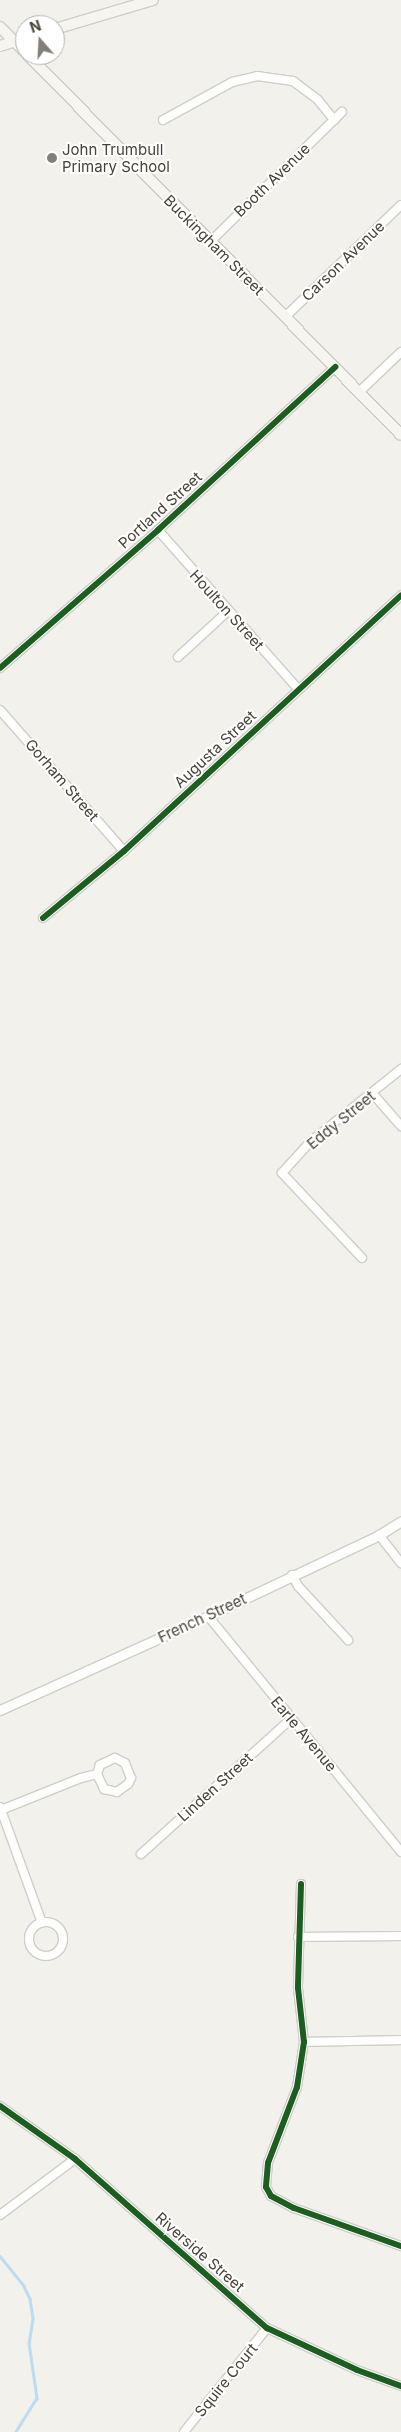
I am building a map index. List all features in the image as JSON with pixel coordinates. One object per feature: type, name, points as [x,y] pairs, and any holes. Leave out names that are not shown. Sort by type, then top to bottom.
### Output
[{"type":"main road","points":[[65,27],[153,0]]},
{"type":"main road","name":"Buckingham Street","points":[[0,27],[14,42]]},
{"type":"main road","points":[[0,46],[14,42]]},
{"type":"main road","name":"Buckingham Street","points":[[37,65],[401,435]]},
{"type":"street","points":[[163,120],[232,82],[257,76],[294,81],[318,100],[334,120]]},
{"type":"street","name":"Booth Avenue","points":[[211,241],[342,112]]},
{"type":"street","name":"Carson Avenue","points":[[285,317],[401,205]]},
{"type":"street","points":[[359,392],[401,352]]},
{"type":"street","name":"Portland Street","points":[[0,668],[158,530],[334,367]]},
{"type":"street","name":"Houlton Street","points":[[158,530],[227,612],[298,688]]},
{"type":"street","name":"Augusta Street","points":[[43,918],[124,851],[298,688],[401,595]]},
{"type":"street","points":[[178,657],[227,612]]},
{"type":"street","name":"Gorham Street","points":[[0,710],[124,851]]},
{"type":"street","name":"Eddy Street","points":[[362,1258],[282,1172],[310,1142],[373,1094],[401,1069]]},
{"type":"street","points":[[373,1094],[401,1126]]},
{"type":"street","name":"French Street","points":[[0,1710],[208,1616],[379,1535],[401,1521]]},
{"type":"street","points":[[379,1535],[401,1563]]},
{"type":"street","points":[[292,1575],[298,1586],[348,1640]]},
{"type":"street","name":"Earle Avenue","points":[[208,1616],[290,1720],[401,1852]]},
{"type":"street","name":"Linden Street","points":[[142,1854],[290,1720]]},
{"type":"street","points":[[114,1758],[125,1763],[130,1778],[122,1790],[110,1792],[100,1785],[97,1774],[100,1765],[114,1758]]},
{"type":"street","points":[[42,1923],[1,1809],[97,1774]]},
{"type":"street","points":[[301,1884],[298,1988],[304,2042],[297,2087],[268,2162],[266,2187],[271,2196],[294,2208],[401,2246]]},
{"type":"street","points":[[42,1923],[52,1923],[62,1932],[61,1949],[50,1956],[38,1954],[30,1944],[33,1928],[42,1923]]},
{"type":"street","points":[[298,1937],[401,1936]]},
{"type":"street","points":[[304,2042],[401,2040]]},
{"type":"street","name":"Riverside Street","points":[[0,2106],[75,2159],[267,2328],[357,2370],[401,2386]]},
{"type":"street","points":[[0,2215],[75,2159]]},
{"type":"street","name":"Squire Court","points":[[184,2432],[267,2328]]},
{"type":"waterway","points":[[0,2256],[24,2286],[30,2299],[33,2319],[29,2343],[37,2398],[16,2432]]},
{"type":"cycle path","points":[[0,668],[158,530],[335,367]]},
{"type":"cycle path","points":[[43,918],[124,851],[401,595]]},
{"type":"cycle path","points":[[301,1884],[298,1988],[304,2042],[297,2087],[268,2163],[266,2187],[271,2196],[294,2208],[401,2246]]},
{"type":"cycle path","points":[[0,2106],[75,2159],[267,2328],[357,2370],[401,2386]]},
{"type":"place","name":"John Trumbull Primary School","points":[[52,158]]}]
